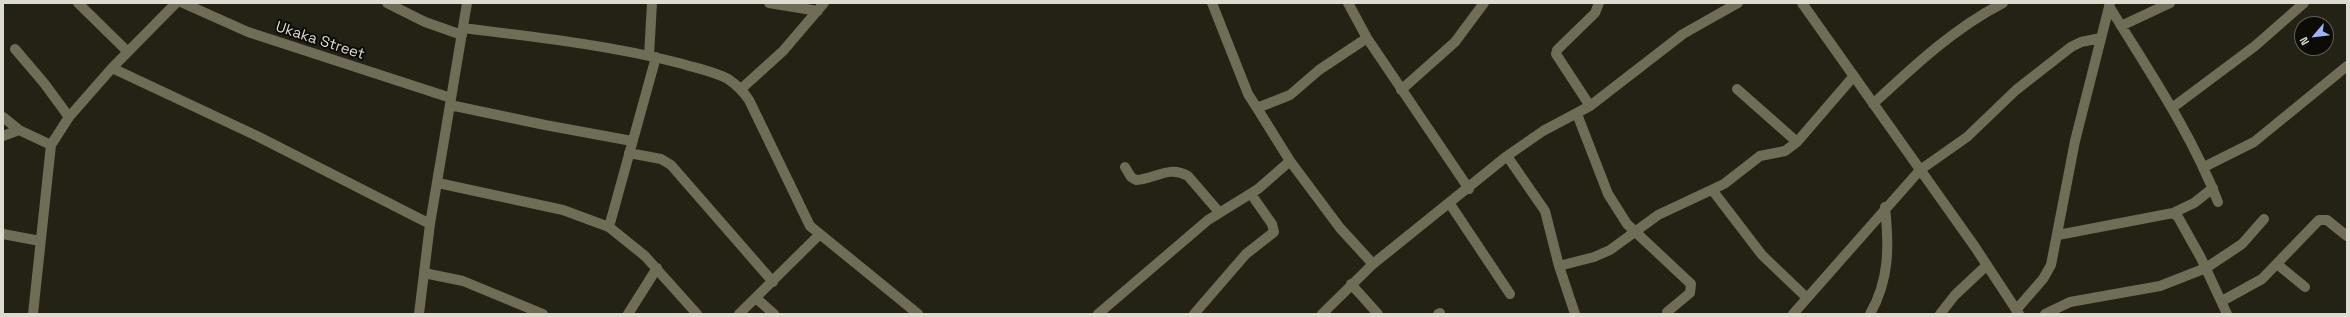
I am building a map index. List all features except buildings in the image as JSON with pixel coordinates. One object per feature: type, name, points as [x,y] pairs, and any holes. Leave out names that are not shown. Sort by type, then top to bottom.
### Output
[{"type":"street","points":[[78,3],[128,52]]},
{"type":"street","points":[[34,314],[40,241],[51,145],[69,117],[112,68],[176,3]]},
{"type":"street","name":"Ukaka Street","points":[[184,3],[248,32],[451,102],[545,125],[632,141]]},
{"type":"street","points":[[387,3],[425,22],[463,31],[549,38],[652,56],[716,74],[742,89],[749,100],[803,214],[819,235],[889,289],[918,314]]},
{"type":"street","points":[[419,314],[430,224],[468,3]]},
{"type":"street","points":[[609,228],[632,141],[652,56],[652,3]]},
{"type":"street","points":[[769,3],[821,7]]},
{"type":"street","points":[[1212,3],[1248,94],[1290,162],[1340,228],[1373,264]]},
{"type":"street","points":[[1348,3],[1367,38],[1468,189]]},
{"type":"street","points":[[1401,90],[1455,42],[1484,3]]},
{"type":"street","points":[[1590,106],[1556,54],[1557,50],[1595,13],[1599,3]]},
{"type":"street","points":[[1322,314],[1373,264],[1450,204],[1507,156],[1543,132],[1590,106],[1683,34],[1738,3]]},
{"type":"street","points":[[1802,3],[1987,265],[2017,312],[2043,279],[2051,265],[2075,141],[2110,5]]},
{"type":"street","points":[[1873,104],[1972,20],[2003,3]]},
{"type":"street","points":[[2121,26],[2170,3]]},
{"type":"street","points":[[2172,108],[2255,46],[2304,3]]},
{"type":"street","points":[[2110,5],[2121,26],[2172,108],[2204,167],[2218,202]]},
{"type":"street","points":[[742,89],[783,51],[821,7]]},
{"type":"street","points":[[1257,108],[1290,95],[1319,70],[1367,38]]},
{"type":"street","points":[[1793,314],[1885,207],[1920,170],[1967,137],[2016,90],[2071,47],[2081,42],[2101,38]]},
{"type":"street","points":[[14,49],[69,117]]},
{"type":"street","points":[[2204,167],[2254,142],[2347,66]]},
{"type":"street","points":[[112,68],[257,136],[430,224]]},
{"type":"street","points":[[1559,266],[1594,257],[1610,250],[1670,208],[1713,191],[1760,156],[1785,151],[1798,142],[1853,77]]},
{"type":"street","points":[[1737,88],[1798,142]]},
{"type":"street","points":[[1577,114],[1608,194],[1635,232],[1691,284],[1690,293],[1667,312]]},
{"type":"street","points":[[3,117],[19,130],[51,145]]},
{"type":"street","points":[[3,136],[19,130]]},
{"type":"street","points":[[629,153],[661,160],[671,165],[773,282]]},
{"type":"street","points":[[1507,156],[1545,212],[1559,266],[1575,314]]},
{"type":"street","points":[[1098,314],[1219,212],[1251,194],[1290,162]]},
{"type":"street","points":[[1126,167],[1132,177],[1136,180],[1167,171],[1182,172],[1188,176],[1219,212]]},
{"type":"street","points":[[438,183],[563,210],[609,228],[657,268],[697,314]]},
{"type":"street","points":[[2058,235],[2173,213],[2194,203],[2213,188]]},
{"type":"street","points":[[1713,191],[1762,255],[1807,298]]},
{"type":"street","points":[[1194,314],[1246,254],[1274,232],[1272,224],[1251,194]]},
{"type":"street","points":[[1450,204],[1510,294]]},
{"type":"street","points":[[1870,314],[1882,288],[1887,271],[1889,244],[1885,207]]},
{"type":"street","points":[[2173,213],[2178,217],[2206,268],[2227,314]]},
{"type":"street","points":[[2045,314],[2070,302],[2160,286],[2206,268],[2242,244],[2264,219]]},
{"type":"street","points":[[2222,301],[2262,279],[2319,220],[2327,220],[2347,236]]},
{"type":"street","points":[[3,234],[40,241]]},
{"type":"street","points":[[739,314],[819,235]]},
{"type":"street","points":[[2277,264],[2305,287]]},
{"type":"street","points":[[1940,314],[1955,295],[1987,265]]},
{"type":"street","points":[[628,314],[657,268]]},
{"type":"street","points":[[424,273],[463,281],[542,314]]},
{"type":"street","points":[[1351,284],[1378,314]]},
{"type":"street","points":[[756,298],[774,314]]}]
